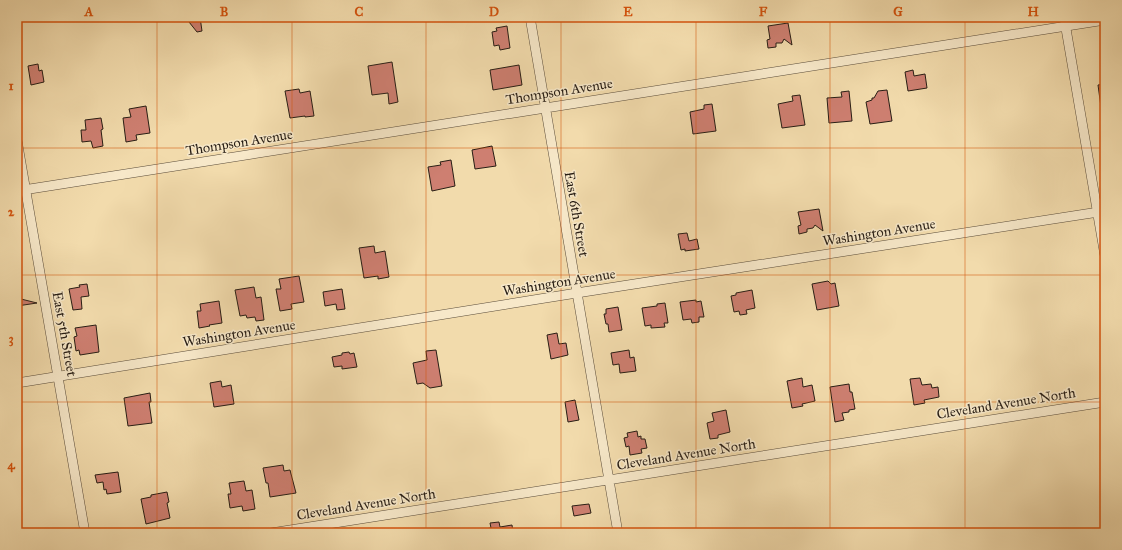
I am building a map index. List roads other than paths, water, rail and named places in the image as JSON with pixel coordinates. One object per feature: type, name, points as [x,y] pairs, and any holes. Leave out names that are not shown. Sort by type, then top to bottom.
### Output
[{"type":"street","name":"East 6th Street","points":[[530,17],[618,533]]},
{"type":"street","points":[[1064,17],[1101,212],[1105,256]]},
{"type":"street","name":"Thompson Avenue","points":[[21,190],[1105,20]]},
{"type":"street","name":"East 5th Street","points":[[17,140],[21,190],[58,376],[85,533]]},
{"type":"street","name":"Washington Avenue","points":[[17,383],[576,293],[1101,212]]},
{"type":"street","name":"Cleveland Avenue North","points":[[271,533],[1105,402]]}]
